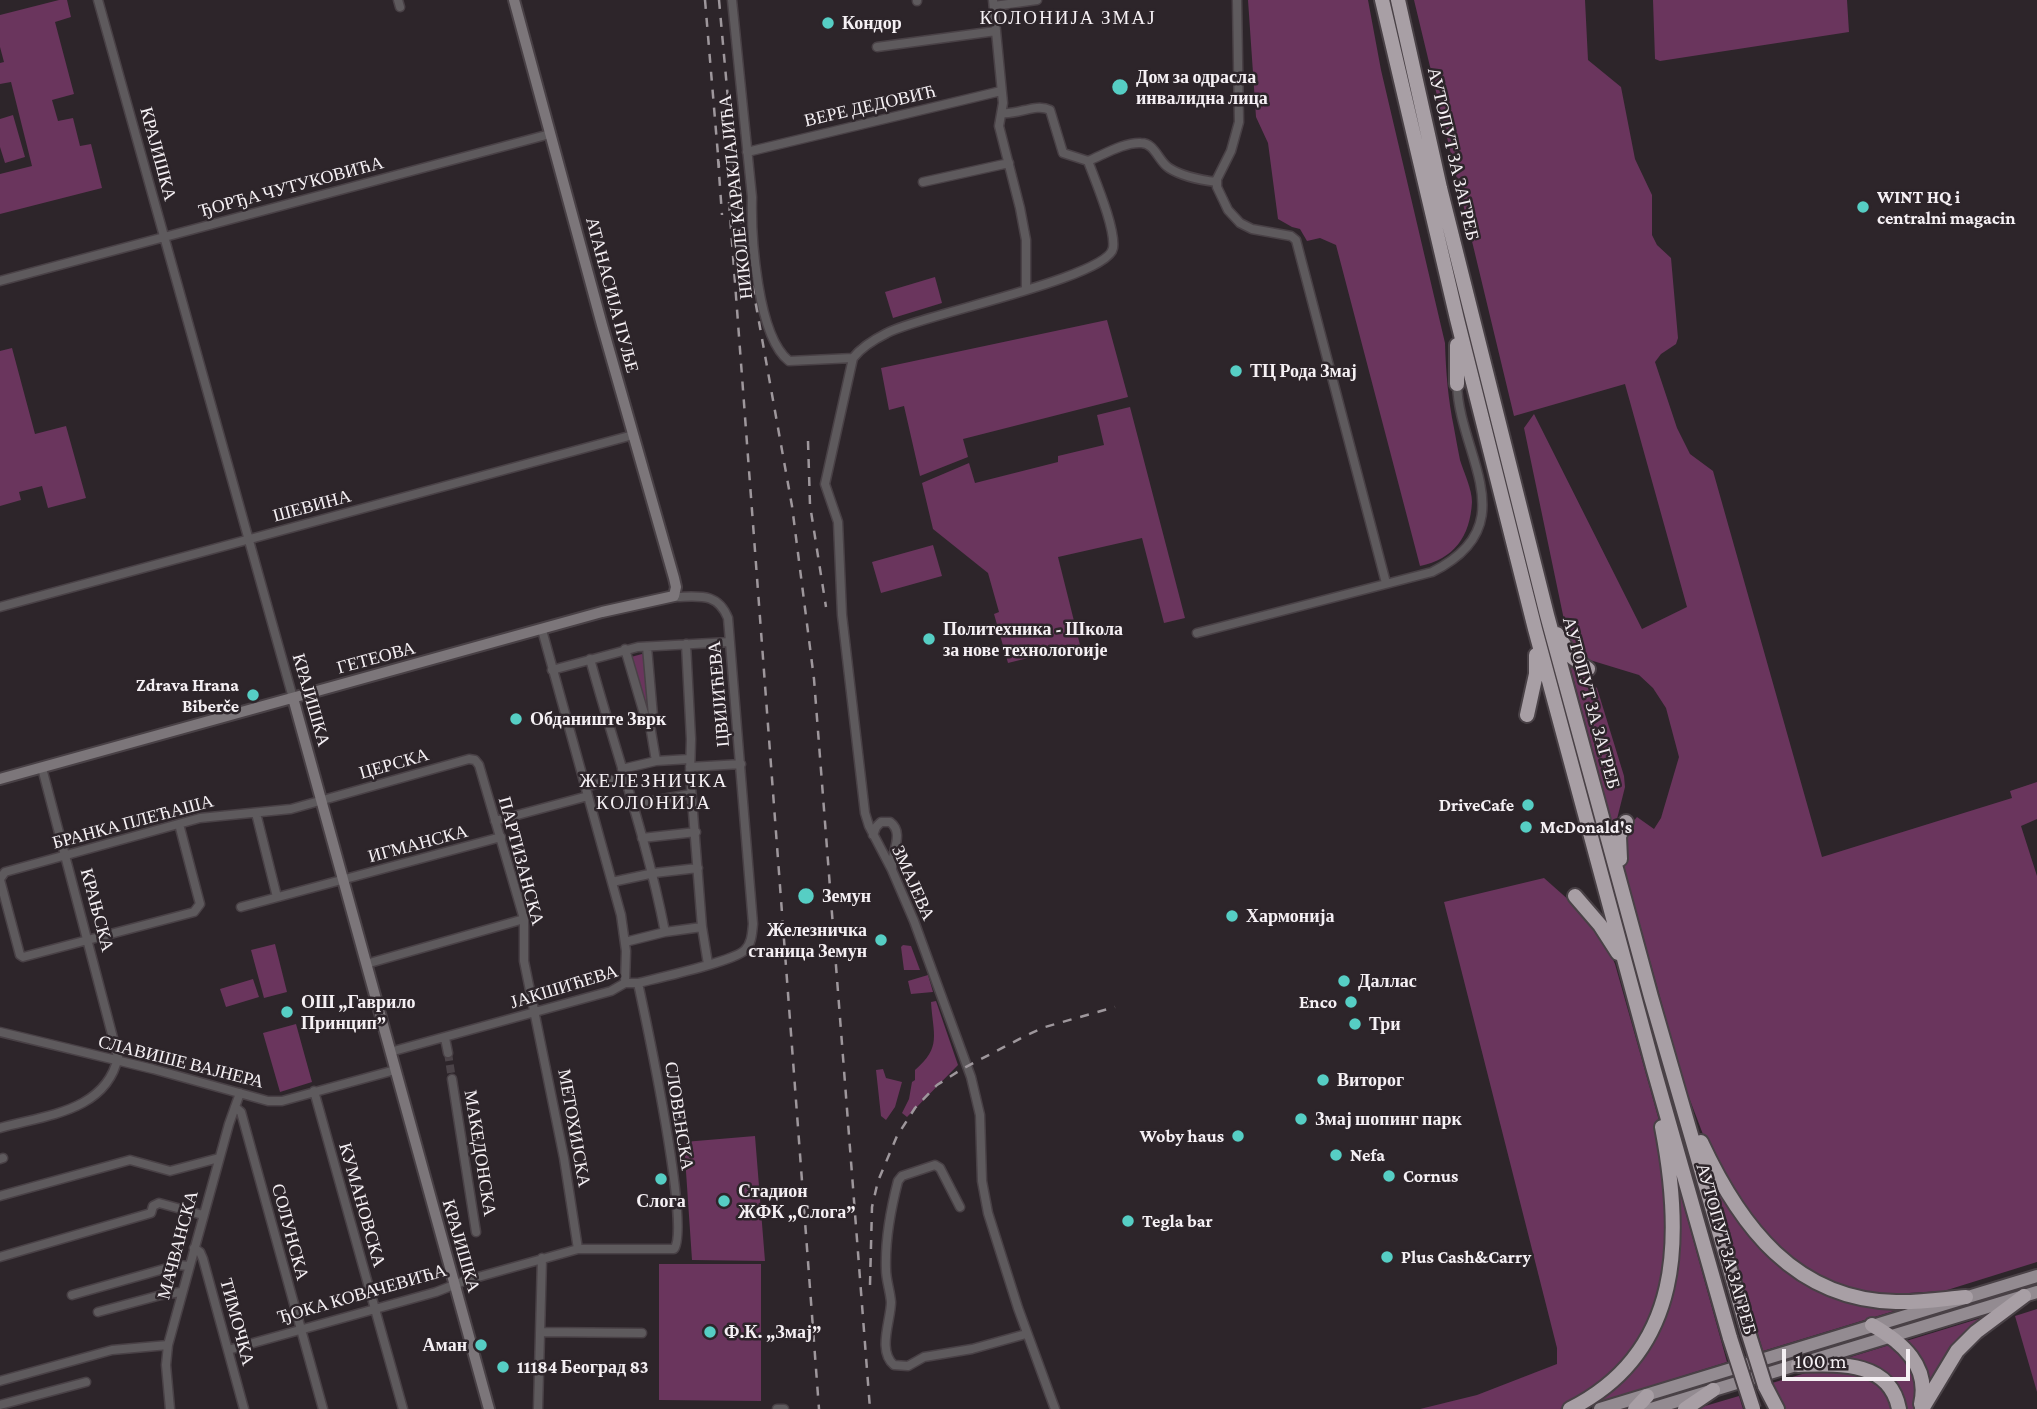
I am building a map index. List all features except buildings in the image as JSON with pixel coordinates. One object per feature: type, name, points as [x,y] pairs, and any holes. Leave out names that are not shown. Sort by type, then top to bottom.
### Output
[{"type":"highway","name":"АУТОПУТ ЗА ЗАГРЕБ","points":[[1382,0],[1457,319],[1535,629],[1654,1070],[1730,1338],[1753,1409]]},
{"type":"highway","name":"АУТОПУТ ЗА ЗАГРЕБ","points":[[1398,0],[1440,188],[1619,885],[1749,1335],[1774,1409]]},
{"type":"highway","points":[[1457,319],[1457,384]]},
{"type":"highway","points":[[1548,614],[1567,650],[1576,661],[1588,669]]},
{"type":"highway","points":[[1527,715],[1536,674],[1535,629]]},
{"type":"highway","points":[[1619,885],[1618,842],[1626,822]]},
{"type":"highway","points":[[1575,896],[1600,925],[1627,968]]},
{"type":"highway","points":[[1570,1409],[1611,1382],[1632,1362],[1646,1342],[1666,1294],[1672,1260],[1673,1205],[1654,1070]]},
{"type":"highway","points":[[1680,1097],[1707,1156],[1738,1209],[1763,1243],[1783,1260],[1819,1283],[1855,1297],[1896,1302],[1966,1297]]},
{"type":"highway","points":[[1921,1409],[1957,1351],[2027,1289]]},
{"type":"highway","points":[[1872,1325],[1891,1335],[1907,1350],[1919,1371],[1923,1395],[1921,1409]]},
{"type":"highway","points":[[1798,1365],[1841,1364],[1868,1370],[1886,1381],[1896,1397],[1899,1409]]},
{"type":"highway","points":[[1742,1373],[1747,1409]]},
{"type":"highway","points":[[1685,1409],[1713,1390]]},
{"type":"highway","points":[[1635,1409],[1649,1402]]},
{"type":"main road","name":"АТАНАСИЈА ПУЉЕ","points":[[514,0],[674,578],[676,591],[673,597]]},
{"type":"main road","name":"ГЕТЕОВА","points":[[0,779],[630,605],[673,597]]},
{"type":"main road","name":"КРАЈИШКА","points":[[293,698],[489,1409]]},
{"type":"main road","points":[[1600,1409],[1713,1390],[1798,1365],[2027,1289],[2037,1276]]},
{"type":"main road","points":[[1649,1402],[1726,1372],[1872,1325],[1966,1297],[2027,1289]]},
{"type":"street","name":"КРАЈИШКА","points":[[98,0],[293,698]]},
{"type":"street","name":"НИКОЛЕ КАРАКЛАЈИЋА","points":[[732,0],[752,197],[752,228],[764,313],[776,343],[789,361],[853,358]]},
{"type":"street","points":[[1026,288],[1026,240],[999,125],[1002,113],[994,3],[1037,0]]},
{"type":"street","points":[[1237,0],[1239,122],[1231,151],[1217,182],[1219,195],[1235,219],[1252,229],[1291,236],[1296,240],[1386,583]]},
{"type":"street","points":[[877,47],[996,31]]},
{"type":"street","name":"ВЕРЕ ДЕДОВИЋ","points":[[747,152],[1001,91]]},
{"type":"street","points":[[1002,113],[1048,108],[1063,153],[1088,161],[1141,143],[1150,146],[1173,170],[1198,179],[1217,182]]},
{"type":"street","name":"ЂОРЂА ЧУТУКОВИЋА","points":[[0,281],[551,134]]},
{"type":"street","points":[[853,358],[892,330],[1079,273],[1105,259],[1112,252],[1113,242],[1088,161]]},
{"type":"street","points":[[923,182],[1009,163]]},
{"type":"street","name":"ЗМАЈЕВА","points":[[853,358],[825,484],[838,522],[844,627],[865,813],[923,945],[971,1077],[980,1115],[983,1191],[1026,1334],[1055,1409]]},
{"type":"street","points":[[1197,633],[1432,572],[1455,559],[1467,548],[1481,520],[1481,489],[1458,403],[1457,384]]},
{"type":"street","name":"ШЕВИНА","points":[[0,607],[633,435]]},
{"type":"street","name":"ГЕТЕОВА","points":[[673,597],[710,597],[720,604]]},
{"type":"street","name":"ЦВИЈИЋЕВА","points":[[720,604],[728,618],[741,764],[753,924],[751,939],[746,949]]},
{"type":"street","points":[[542,630],[612,883],[625,942],[625,983]]},
{"type":"street","points":[[552,670],[625,649],[730,642]]},
{"type":"street","points":[[686,644],[691,794],[702,927],[708,964]]},
{"type":"street","points":[[647,647],[653,716],[650,725]]},
{"type":"street","points":[[625,649],[645,717],[650,725],[656,761]]},
{"type":"street","points":[[590,659],[653,873],[665,932]]},
{"type":"street","name":"ЦЕРСКА","points":[[320,801],[469,759],[475,760]]},
{"type":"street","name":"ПАРТИЗАНСКА","points":[[475,760],[479,765],[524,919],[524,961],[537,1013]]},
{"type":"street","points":[[585,787],[656,761],[741,764]]},
{"type":"street","name":"КРАЊСКА","points":[[42,768],[118,1048],[118,1062]]},
{"type":"street","points":[[634,804],[691,794]]},
{"type":"street","points":[[495,821],[588,796]]},
{"type":"street","name":"БРАНКА ПЛЕЋАША","points":[[0,879],[5,872],[218,814],[256,813],[320,801]]},
{"type":"street","points":[[256,813],[277,897]]},
{"type":"street","points":[[865,813],[878,825]]},
{"type":"street","points":[[873,835],[878,825],[885,822],[895,826],[898,835],[892,870]]},
{"type":"street","points":[[0,879],[20,955],[23,957],[194,912],[201,904],[179,824]]},
{"type":"street","points":[[642,838],[696,832]]},
{"type":"street","name":"ИГМАНСКА","points":[[241,908],[501,837]]},
{"type":"street","points":[[879,847],[888,850],[894,848]]},
{"type":"street","points":[[612,883],[653,873],[698,868]]},
{"type":"street","points":[[366,964],[524,919]]},
{"type":"street","points":[[625,942],[665,932],[702,927]]},
{"type":"street","name":"ЈАКШИЋЕВА","points":[[390,1052],[537,1013],[611,991],[625,983],[638,983],[735,957],[746,949]]},
{"type":"street","name":"СЛОВЕНСКА","points":[[638,983],[655,1065],[675,1189],[678,1240],[677,1246],[670,1251]]},
{"type":"street","name":"МЕТОХИЈСКА","points":[[537,1013],[578,1249]]},
{"type":"street","name":"СЛАВИШЕ ВАЈНЕРА","points":[[0,1032],[276,1101],[395,1070]]},
{"type":"street","points":[[445,1038],[448,1053]]},
{"type":"street","points":[[0,1128],[87,1102],[104,1087],[118,1062]]},
{"type":"street","name":"МАКЕДОНСКА","points":[[452,1079],[476,1232]]},
{"type":"street","name":"КУМАНОВСКА","points":[[314,1091],[403,1409]]},
{"type":"street","name":"МАЧВАНСКА","points":[[170,1409],[166,1365],[168,1346],[219,1158],[240,1093]]},
{"type":"street","name":"СОЛУНСКА","points":[[235,1107],[240,1112],[323,1409]]},
{"type":"street","points":[[0,1196],[130,1160],[172,1171],[219,1158]]},
{"type":"street","points":[[960,1207],[937,1166],[909,1173],[898,1181],[887,1254],[887,1281],[891,1302],[887,1336],[888,1359],[894,1365],[908,1366],[924,1357],[972,1349],[1026,1334]]},
{"type":"street","points":[[0,1257],[152,1213],[153,1206],[159,1203],[203,1215]]},
{"type":"street","name":"ТИМОЧКА","points":[[194,1248],[202,1255],[244,1409]]},
{"type":"street","name":"ЂОКА КОВАЧЕВИЋА","points":[[228,1350],[578,1249],[670,1251]]},
{"type":"street","points":[[538,1409],[542,1258]]},
{"type":"street","points":[[72,1296],[178,1265],[189,1266]]},
{"type":"street","points":[[98,1312],[181,1292]]},
{"type":"street","points":[[540,1332],[642,1333]]},
{"type":"street","points":[[0,1381],[113,1350],[168,1346]]},
{"type":"street","points":[[0,1405],[86,1382]]},
{"type":"street","points":[[777,1409],[785,1409]]},
{"type":"shaded area","points":[[67,0],[71,17],[55,22],[74,94],[52,100],[58,121],[73,118],[80,146],[91,144],[102,188],[0,214],[0,174],[32,166],[11,82],[0,84],[0,63],[4,62],[0,47],[0,15]]},
{"type":"shaded area","points":[[1248,0],[1368,0],[1381,70],[1445,343],[1452,417],[1460,460],[1472,497],[1471,515],[1464,536],[1451,552],[1432,563],[1420,566],[1336,245],[1320,238],[1307,241],[1300,229],[1278,219],[1268,143],[1256,117]]},
{"type":"shaded area","points":[[1414,0],[1585,0],[1588,60],[1621,87],[1635,159],[1652,195],[1652,235],[1657,245],[1671,258],[1678,338],[1676,344],[1661,354],[1655,362],[1677,428],[1690,454],[1713,471],[1822,857],[2012,798],[2010,791],[2037,782],[2037,819],[2021,826],[2037,876],[2037,1262],[1944,1291],[1873,1295],[1849,1290],[1791,1262],[1750,1220],[1704,1137],[1685,1087],[1620,853],[1628,828],[1637,817],[1654,829],[1661,818],[1679,757],[1666,708],[1653,688],[1639,675],[1580,657],[1568,639],[1524,428],[1534,414],[1642,629],[1687,607],[1625,384],[1514,416]]},
{"type":"shaded area","points":[[1653,0],[1847,0],[1849,32],[1660,61],[1655,59]]},
{"type":"shaded area","points":[[13,115],[25,157],[5,163],[0,147],[0,119]]},
{"type":"shaded area","points":[[935,277],[942,303],[893,318],[885,292]]},
{"type":"shaded area","points":[[1107,320],[1128,397],[963,439],[968,457],[920,476],[904,406],[889,410],[881,368]]},
{"type":"shaded area","points":[[12,348],[35,434],[66,426],[86,498],[48,508],[42,486],[19,492],[21,500],[0,506],[0,351]]},
{"type":"shaded area","points":[[1130,407],[1185,618],[1164,623],[1142,538],[1058,557],[1080,645],[1008,663],[994,614],[999,612],[988,573],[933,529],[922,483],[969,463],[975,483],[1058,462],[1058,456],[1104,445],[1097,415]]},
{"type":"shaded area","points":[[933,545],[942,576],[881,593],[872,562]]},
{"type":"shaded area","points":[[645,655],[647,713],[631,657]]},
{"type":"shaded area","points":[[1569,662],[1597,688],[1624,776],[1625,787],[1614,831]]},
{"type":"shaded area","points":[[1544,878],[1580,910],[1606,944],[1615,964],[1660,1124],[1670,1198],[1660,1302],[1626,1362],[1571,1405],[1560,1409],[1420,1409],[1477,1395],[1557,1364],[1557,1348],[1444,902]]},
{"type":"shaded area","points":[[275,944],[287,992],[264,998],[251,950]]},
{"type":"shaded area","points":[[903,945],[911,946],[920,970],[904,970]]},
{"type":"shaded area","points":[[928,975],[933,992],[911,994],[908,981]]},
{"type":"shaded area","points":[[253,979],[259,997],[226,1007],[220,989]]},
{"type":"shaded area","points":[[936,1001],[958,1065],[907,1117],[902,1113],[915,1080],[915,1070],[924,1062],[934,1040],[931,1002]]},
{"type":"shaded area","points":[[296,1024],[312,1082],[280,1092],[263,1033]]},
{"type":"shaded area","points":[[883,1069],[886,1078],[902,1082],[895,1107],[886,1120],[881,1116],[876,1070]]},
{"type":"shaded area","name":"Стадион ЖФК „Слога”","points":[[755,1136],[765,1261],[692,1260],[684,1142]]},
{"type":"shaded area","points":[[1708,1164],[1780,1264],[1904,1308],[1763,1351]]},
{"type":"shaded area","points":[[1676,1178],[1727,1362],[1596,1403],[1619,1383],[1660,1323]]},
{"type":"shaded area","name":"Ф.К. „Змај”","points":[[659,1264],[761,1264],[761,1401],[659,1400]]},
{"type":"shaded area","points":[[2037,1309],[2037,1392],[2015,1316]]},
{"type":"shaded area","points":[[1991,1315],[1926,1391],[1906,1341]]},
{"type":"shaded area","points":[[1896,1343],[1915,1367],[1917,1400],[1914,1409],[1903,1409],[1902,1401],[1844,1359]]},
{"type":"shaded area","points":[[1842,1368],[1879,1380],[1894,1409],[1780,1409],[1772,1383],[1809,1372]]},
{"type":"shaded area","points":[[1739,1396],[1743,1409],[1695,1409]]},
{"type":"tunnel","points":[[448,1053],[452,1079]]},
{"type":"railway","points":[[705,0],[719,167]]},
{"type":"railway","points":[[719,0],[737,199],[792,506],[814,679],[870,1409]]},
{"type":"railway","points":[[718,159],[722,215]]},
{"type":"railway","points":[[729,202],[819,1409]]},
{"type":"railway","points":[[808,441],[810,505],[826,607]]},
{"type":"railway","points":[[870,1285],[872,1207],[878,1181],[897,1136],[915,1108],[937,1085],[1027,1035],[1045,1027],[1115,1007]]},
{"type":"place","name":"Кондор","points":[[828,23]]},
{"type":"place","name":"Дом за одрасла инвалидна лица","points":[[1120,87]]},
{"type":"place","name":"WINT HQ i centralni magacin","points":[[1863,207]]},
{"type":"place","name":"ТЦ Рода Змај","points":[[1236,371]]},
{"type":"place","name":"Политехника - Школа за нове технологоије","points":[[929,639]]},
{"type":"place","name":"Zdrava Hrana Biberče","points":[[253,695]]},
{"type":"place","name":"Обданиште Зврк","points":[[516,719]]},
{"type":"place","name":"DriveCafe","points":[[1528,805]]},
{"type":"place","name":"McDonald's","points":[[1526,827]]},
{"type":"place","name":"Земун","points":[[806,896]]},
{"type":"place","name":"Хармонија","points":[[1232,916]]},
{"type":"place","name":"Железничка станица Земун","points":[[881,940]]},
{"type":"place","name":"Даллас","points":[[1344,981]]},
{"type":"place","name":"Enco","points":[[1351,1002]]},
{"type":"place","name":"ОШ „Гаврило Принцип”","points":[[287,1012]]},
{"type":"place","name":"Три","points":[[1355,1024]]},
{"type":"place","name":"Виторог","points":[[1323,1080]]},
{"type":"place","name":"Змај шопинг парк","points":[[1301,1119]]},
{"type":"place","name":"Woby haus","points":[[1238,1136]]},
{"type":"place","name":"Nefa","points":[[1336,1155]]},
{"type":"place","name":"Cornus","points":[[1389,1176]]},
{"type":"place","name":"Слога","points":[[661,1179]]},
{"type":"place","name":"Стадион ЖФК „Слога”","points":[[724,1201]]},
{"type":"place","name":"Tegla bar","points":[[1128,1221]]},
{"type":"place","name":"Plus Cash&Carry","points":[[1387,1257]]},
{"type":"place","name":"Ф.К. „Змај”","points":[[710,1332]]},
{"type":"place","name":"Аман","points":[[481,1345]]},
{"type":"place","name":"11184 Београд 83","points":[[503,1367]]},
{"type":"district","name":"КОЛОНИЈА ЗМАЈ","points":[[1068,18]]},
{"type":"district","name":"ЖЕЛЕЗНИЧКА КОЛОНИЈА","points":[[654,792]]}]
